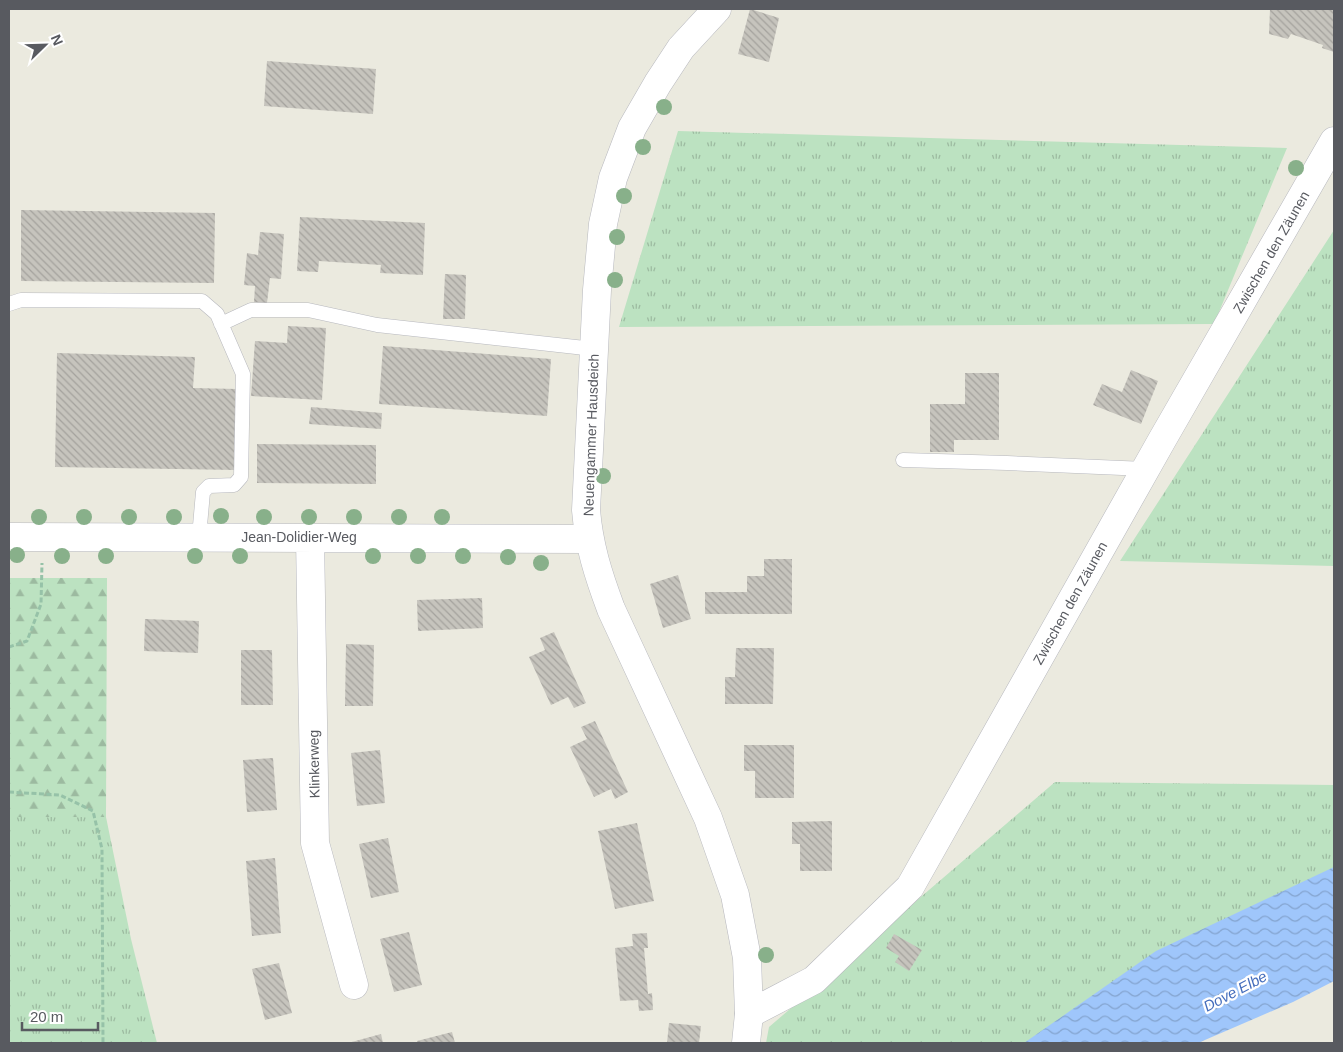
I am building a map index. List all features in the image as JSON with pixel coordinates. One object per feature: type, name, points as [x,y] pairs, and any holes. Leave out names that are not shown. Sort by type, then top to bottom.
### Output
[{"type":"street","name":"Neuengammer Hausdeich","points":[[717,9],[681,48],[658,83],[632,128],[613,178],[602,224],[586,510],[589,539],[599,577],[611,608],[708,818],[735,895],[747,958],[749,1014],[746,1043]]},
{"type":"street","name":"Zwischen den Zäunen","points":[[749,1014],[814,980],[910,887],[1334,141]]},
{"type":"street","name":"Jean-Dolidier-Weg","points":[[9,537],[589,539]]},
{"type":"street","name":"Klinkerweg","points":[[310,537],[315,843],[354,986]]},
{"type":"lane","points":[[9,304],[20,300],[202,301],[217,314],[243,374],[240,477],[234,485],[209,486],[203,492],[199,537]]},
{"type":"lane","points":[[221,324],[251,310],[308,310],[376,325],[594,349]]},
{"type":"lane","points":[[903,460],[1146,469]]},
{"type":"path","points":[[9,647],[27,641],[41,604],[42,537]]},
{"type":"path","points":[[9,792],[60,794],[93,811],[102,849],[103,1043]]},
{"type":"green space","points":[[678,131],[1287,148],[1214,324],[619,327]]},
{"type":"green space","points":[[1334,230],[1334,566],[1120,561]]},
{"type":"green space","points":[[9,578],[107,578],[106,817],[9,817]]},
{"type":"green space","points":[[1055,782],[1334,785],[1334,868],[1071,1043],[766,1043],[769,1027]]},
{"type":"green space","points":[[9,817],[106,817],[131,939],[157,1043],[9,1043]]},
{"type":"water","name":"Dove Elbe","points":[[1334,867],[1334,981],[1293,1002],[1198,1043],[1024,1043],[1156,951]]},
{"type":"building","points":[[750,9],[779,18],[769,62],[738,54]]},
{"type":"building","points":[[1270,9],[1334,9],[1334,52],[1322,48],[1323,45],[1291,34],[1288,39],[1269,34]]},
{"type":"building","points":[[267,61],[376,69],[373,114],[264,106]]},
{"type":"building","points":[[21,210],[215,213],[214,283],[21,281]]},
{"type":"building","points":[[300,217],[425,223],[423,275],[380,273],[381,265],[319,261],[318,272],[297,271]]},
{"type":"building","points":[[260,232],[284,234],[281,279],[270,278],[267,303],[254,302],[255,286],[244,285],[247,253],[258,255]]},
{"type":"building","points":[[445,274],[466,275],[465,319],[443,319]]},
{"type":"building","points":[[288,326],[326,328],[322,400],[251,396],[255,341],[287,343]]},
{"type":"building","points":[[383,346],[551,359],[547,416],[379,404]]},
{"type":"building","points":[[57,353],[195,357],[193,388],[237,389],[236,470],[55,467]]},
{"type":"building","points":[[1131,370],[1158,381],[1141,424],[1093,405],[1102,384],[1122,392]]},
{"type":"building","points":[[965,373],[999,373],[999,440],[954,440],[954,452],[930,452],[930,404],[965,404]]},
{"type":"building","points":[[311,407],[382,413],[381,429],[309,424]]},
{"type":"building","points":[[257,444],[376,445],[376,484],[257,483]]},
{"type":"building","points":[[764,559],[792,559],[792,614],[705,614],[705,592],[747,592],[747,576],[764,576]]},
{"type":"building","points":[[678,575],[691,619],[663,628],[650,584]]},
{"type":"building","points":[[482,598],[483,628],[418,631],[417,600]]},
{"type":"building","points":[[145,619],[199,621],[198,653],[144,651]]},
{"type":"building","points":[[554,632],[586,703],[574,708],[568,697],[551,705],[529,657],[545,650],[540,638]]},
{"type":"building","points":[[346,644],[374,645],[373,706],[345,706]]},
{"type":"building","points":[[736,648],[774,648],[773,704],[725,704],[725,677],[735,677]]},
{"type":"building","points":[[241,650],[272,650],[273,705],[241,705]]},
{"type":"building","points":[[595,721],[628,792],[615,799],[611,789],[594,797],[570,747],[587,739],[581,727]]},
{"type":"building","points":[[744,745],[794,745],[794,798],[755,798],[755,771],[744,771]]},
{"type":"building","points":[[380,750],[385,803],[357,806],[351,753]]},
{"type":"building","points":[[273,758],[277,810],[247,812],[243,760]]},
{"type":"building","points":[[832,821],[832,871],[800,871],[800,844],[792,844],[792,822]]},
{"type":"building","points":[[637,823],[654,901],[615,909],[598,831]]},
{"type":"building","points":[[388,838],[399,892],[371,898],[359,844]]},
{"type":"building","points":[[275,858],[281,933],[252,936],[246,861]]},
{"type":"building","points":[[409,932],[422,985],[394,992],[380,939]]},
{"type":"building","points":[[647,933],[648,948],[644,948],[648,994],[652,993],[653,1010],[639,1011],[638,1000],[620,1001],[615,948],[633,946],[632,934]]},
{"type":"building","points":[[894,934],[922,950],[909,971],[895,962],[899,956],[886,948]]},
{"type":"building","points":[[279,963],[292,1013],[265,1020],[252,969]]},
{"type":"building","points":[[669,1023],[701,1026],[699,1043],[667,1043]]},
{"type":"building","points":[[452,1032],[455,1043],[417,1043],[417,1041]]},
{"type":"building","points":[[381,1034],[383,1043],[348,1043]]}]
